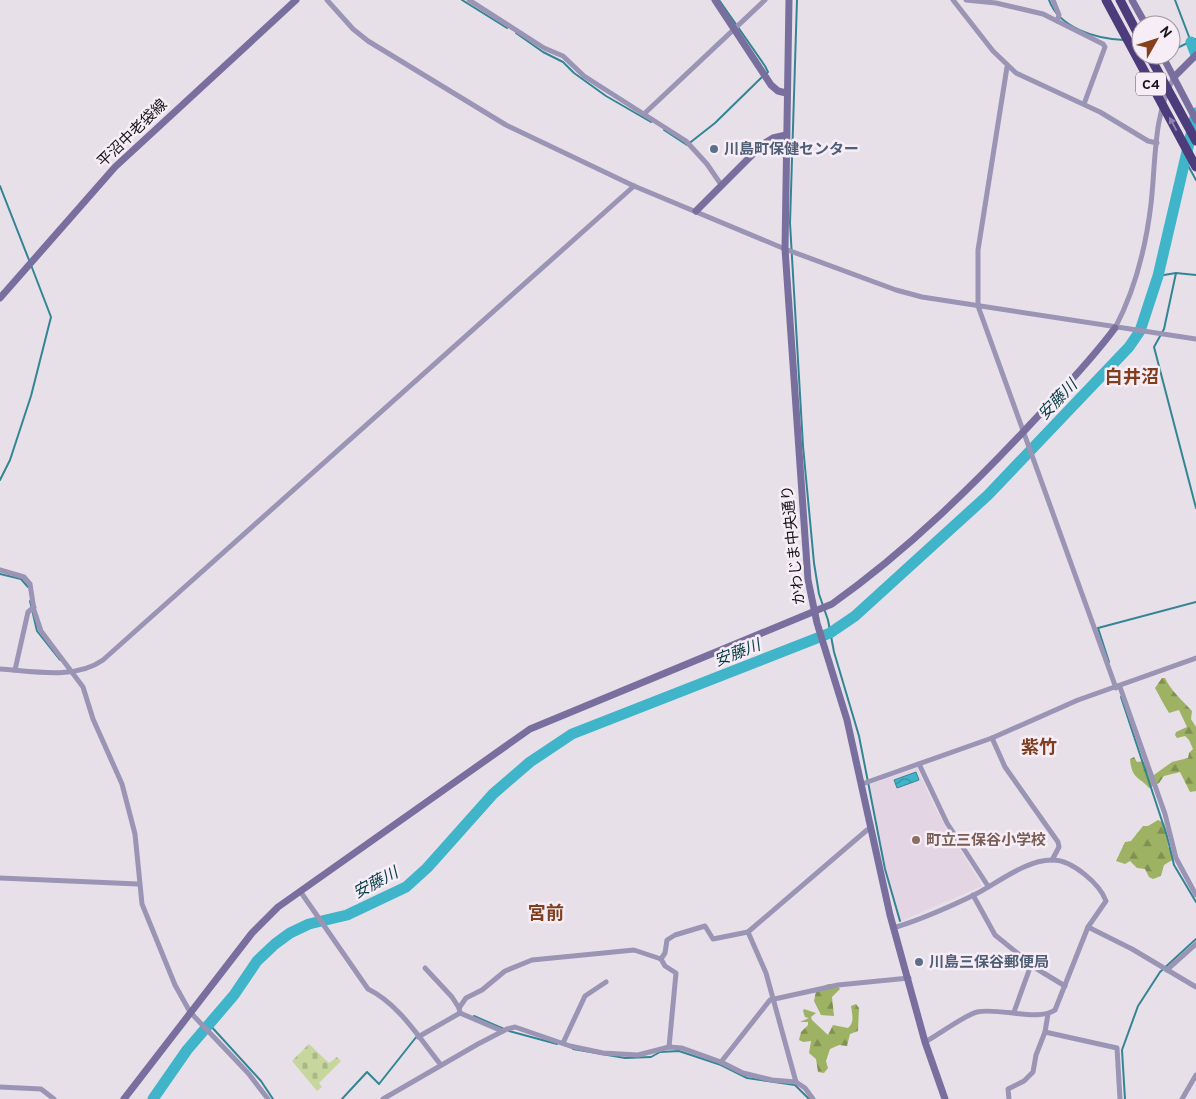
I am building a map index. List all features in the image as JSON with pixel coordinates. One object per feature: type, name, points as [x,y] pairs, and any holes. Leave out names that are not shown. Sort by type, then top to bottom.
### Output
[{"type":"highway","name":"C4","points":[[1106,0],[1196,167]]},
{"type":"highway","points":[[1120,0],[1131,21]]},
{"type":"highway","name":"C4","points":[[1154,65],[1196,141]]},
{"type":"street","name":"平沼中老袋線","points":[[0,298],[115,167],[296,0]]},
{"type":"street","points":[[326,0],[346,22],[368,41],[462,100],[506,125],[634,186],[785,249],[896,290],[978,306],[1152,334],[1196,339]]},
{"type":"street","points":[[469,0],[544,48],[563,56],[584,76],[636,110],[645,113],[695,148],[722,186]]},
{"type":"street","points":[[715,0],[771,84],[778,91],[786,93]]},
{"type":"street","points":[[645,113],[765,0]]},
{"type":"street","name":"かわじま中央通り","points":[[789,0],[786,93],[785,249],[808,580],[817,625],[847,720],[893,928],[909,978],[925,1042],[944,1099]]},
{"type":"street","points":[[953,0],[958,0]]},
{"type":"street","points":[[953,0],[1007,67],[1084,104],[1148,140],[1157,142]]},
{"type":"street","points":[[966,0],[996,3],[1043,14],[1103,44],[1105,48],[1084,104]]},
{"type":"street","points":[[1053,0],[1059,15],[1057,21]]},
{"type":"street","points":[[1132,0],[1140,15]]},
{"type":"street","points":[[124,1099],[190,1012],[264,920],[300,890],[530,729],[832,604],[855,588],[976,481],[1092,358],[1115,328],[1129,300],[1148,223],[1158,121],[1166,91],[1174,77],[1196,55]]},
{"type":"street","points":[[1167,65],[1196,120]]},
{"type":"street","points":[[1007,67],[978,250],[978,306],[1165,814],[1176,858],[1196,895]]},
{"type":"street","points":[[696,211],[763,144],[773,138],[786,135]]},
{"type":"street","points":[[0,669],[74,672],[93,666],[103,660],[634,186]]},
{"type":"street","points":[[0,570],[24,577],[30,584],[41,631],[83,686],[94,719],[120,778],[135,834],[138,884],[148,922],[175,985],[190,1012],[248,1073],[268,1099]]},
{"type":"street","points":[[15,670],[28,612],[34,607]]},
{"type":"street","points":[[862,784],[992,738],[1078,700],[1196,658]]},
{"type":"street","points":[[992,738],[1005,767],[1058,842],[1060,847],[1052,860]]},
{"type":"street","points":[[919,764],[947,823],[988,886]]},
{"type":"street","points":[[661,959],[667,940],[682,932],[705,926],[714,939],[748,932],[867,830],[871,829]]},
{"type":"street","points":[[893,928],[973,895],[1026,868],[1052,860],[1063,862],[1077,869],[1104,895],[1106,901],[1088,927],[1058,1004],[1048,1014],[1045,1032],[1036,1056],[1033,1072],[1024,1081],[1008,1089],[1009,1099]]},
{"type":"street","points":[[0,878],[138,884]]},
{"type":"street","points":[[300,890],[368,989],[381,996],[441,1065]]},
{"type":"street","points":[[973,895],[995,935],[1031,965],[1065,986]]},
{"type":"street","points":[[1088,927],[1196,987]]},
{"type":"street","points":[[748,932],[766,973],[796,1082]]},
{"type":"street","points":[[1167,970],[1196,944]]},
{"type":"street","points":[[418,1037],[460,1010],[466,998],[482,990],[505,971],[532,960],[629,950],[661,959],[666,966],[676,973],[669,1047]]},
{"type":"street","points":[[1014,1012],[1031,965]]},
{"type":"street","points":[[425,968],[452,997],[460,1010],[502,1031]]},
{"type":"street","points":[[722,1062],[767,1002],[773,999],[838,985],[909,978]]},
{"type":"street","points":[[562,1043],[585,996],[606,982]]},
{"type":"street","points":[[925,1042],[976,1012],[1048,1014]]},
{"type":"street","points":[[383,1099],[502,1031],[515,1027],[562,1043],[603,1052],[638,1055],[669,1047],[682,1048],[722,1062],[756,1077],[796,1082],[805,1088],[813,1099]]},
{"type":"street","points":[[1045,1032],[1117,1048],[1120,1099]]},
{"type":"street","points":[[1182,1099],[1196,1075]]},
{"type":"street","points":[[0,1087],[42,1089],[54,1099]]},
{"type":"shaded area","name":"町立三保谷小学校","points":[[917,768],[936,810],[982,886],[899,922],[889,889],[869,785]]},
{"type":"green space","points":[[1162,678],[1165,678],[1167,683],[1192,711],[1191,719],[1196,727],[1196,791],[1190,792],[1180,772],[1164,776],[1159,783],[1149,788],[1132,771],[1130,759],[1134,757],[1137,762],[1144,761],[1151,777],[1172,762],[1188,758],[1189,753],[1193,749],[1185,736],[1177,738],[1175,735],[1176,732],[1187,727],[1179,710],[1169,713],[1155,688]]},
{"type":"green space","points":[[1158,820],[1164,823],[1168,847],[1172,850],[1174,859],[1164,865],[1161,876],[1153,879],[1149,877],[1145,869],[1137,868],[1130,861],[1125,864],[1116,861],[1125,842],[1131,841],[1143,826],[1148,826]]},
{"type":"green space","points":[[828,984],[836,984],[840,989],[832,997],[834,1016],[821,1015],[814,1001],[816,991]]},
{"type":"green space","points":[[856,1004],[859,1008],[858,1031],[850,1034],[847,1046],[839,1045],[830,1049],[826,1061],[828,1068],[824,1073],[818,1072],[816,1059],[809,1053],[811,1041],[803,1042],[799,1040],[801,1032],[808,1025],[808,1022],[800,1022],[809,1018],[805,1017],[804,1009],[816,1013],[811,1017],[812,1020],[828,1035],[833,1025],[848,1028],[850,1026],[853,1018],[851,1006]]},
{"type":"green space","points":[[309,1044],[329,1063],[337,1057],[341,1061],[319,1083],[322,1087],[317,1091],[292,1061]]},
{"type":"water","points":[[916,772],[919,780],[897,788],[894,780]]},
{"type":"waterway","points":[[462,0],[507,28]]},
{"type":"waterway","points":[[719,0],[765,66],[768,72],[766,74]]},
{"type":"waterway","points":[[797,0],[790,223],[803,446],[814,563],[819,594],[828,620],[834,652],[859,736],[885,869],[900,921]]},
{"type":"waterway","points":[[1049,0],[1054,10],[1070,25],[1091,34],[1124,40]]},
{"type":"waterway","name":"安藤川","points":[[1175,0],[1191,42]]},
{"type":"waterway","points":[[516,33],[543,52],[563,62],[574,73],[606,96],[651,122]]},
{"type":"waterway","points":[[1181,46],[1196,39]]},
{"type":"waterway","name":"安藤川","points":[[1191,42],[1196,55]]},
{"type":"waterway","points":[[664,130],[687,145],[715,123],[762,77]]},
{"type":"waterway","name":"安藤川","points":[[153,1099],[187,1050],[234,995],[257,961],[290,933],[309,924],[347,915],[406,887],[427,868],[493,794],[530,762],[572,734],[830,633],[855,616],[988,495],[1129,347],[1140,331],[1158,276],[1196,113]]},
{"type":"waterway","points":[[1185,160],[1196,180]]},
{"type":"waterway","points":[[0,186],[29,260]]},
{"type":"waterway","points":[[0,480],[10,460],[31,396],[51,317],[31,265]]},
{"type":"waterway","points":[[1176,273],[1164,329],[1154,347],[1196,508]]},
{"type":"waterway","points":[[1158,276],[1176,273],[1196,275]]},
{"type":"waterway","points":[[0,574],[21,579],[28,587]]},
{"type":"waterway","points":[[30,601],[37,631],[60,660]]},
{"type":"waterway","points":[[1109,662],[1098,628],[1196,602]]},
{"type":"waterway","points":[[1121,697],[1167,836],[1174,865],[1196,902]]},
{"type":"waterway","points":[[1125,1099],[1122,1050],[1138,1006],[1160,972],[1196,939]]},
{"type":"waterway","points":[[474,1016],[504,1029]]},
{"type":"waterway","points":[[209,1024],[261,1081],[273,1099]]},
{"type":"waterway","points":[[509,1031],[557,1044]]},
{"type":"waterway","points":[[342,1099],[367,1072],[379,1084],[417,1036]]},
{"type":"waterway","points":[[573,1049],[625,1058],[651,1057],[660,1052],[679,1051],[721,1065],[747,1078],[795,1085],[809,1099]]},
{"type":"place","name":"川島町保健センター","points":[[714,149]]},
{"type":"place","name":"町立三保谷小学校","points":[[916,840]]},
{"type":"place","name":"川島三保谷郵便局","points":[[919,962]]},
{"type":"district","name":"白井沼","points":[[1132,377]]},
{"type":"district","name":"紫竹","points":[[1039,747]]},
{"type":"district","name":"宮前","points":[[546,913]]}]
